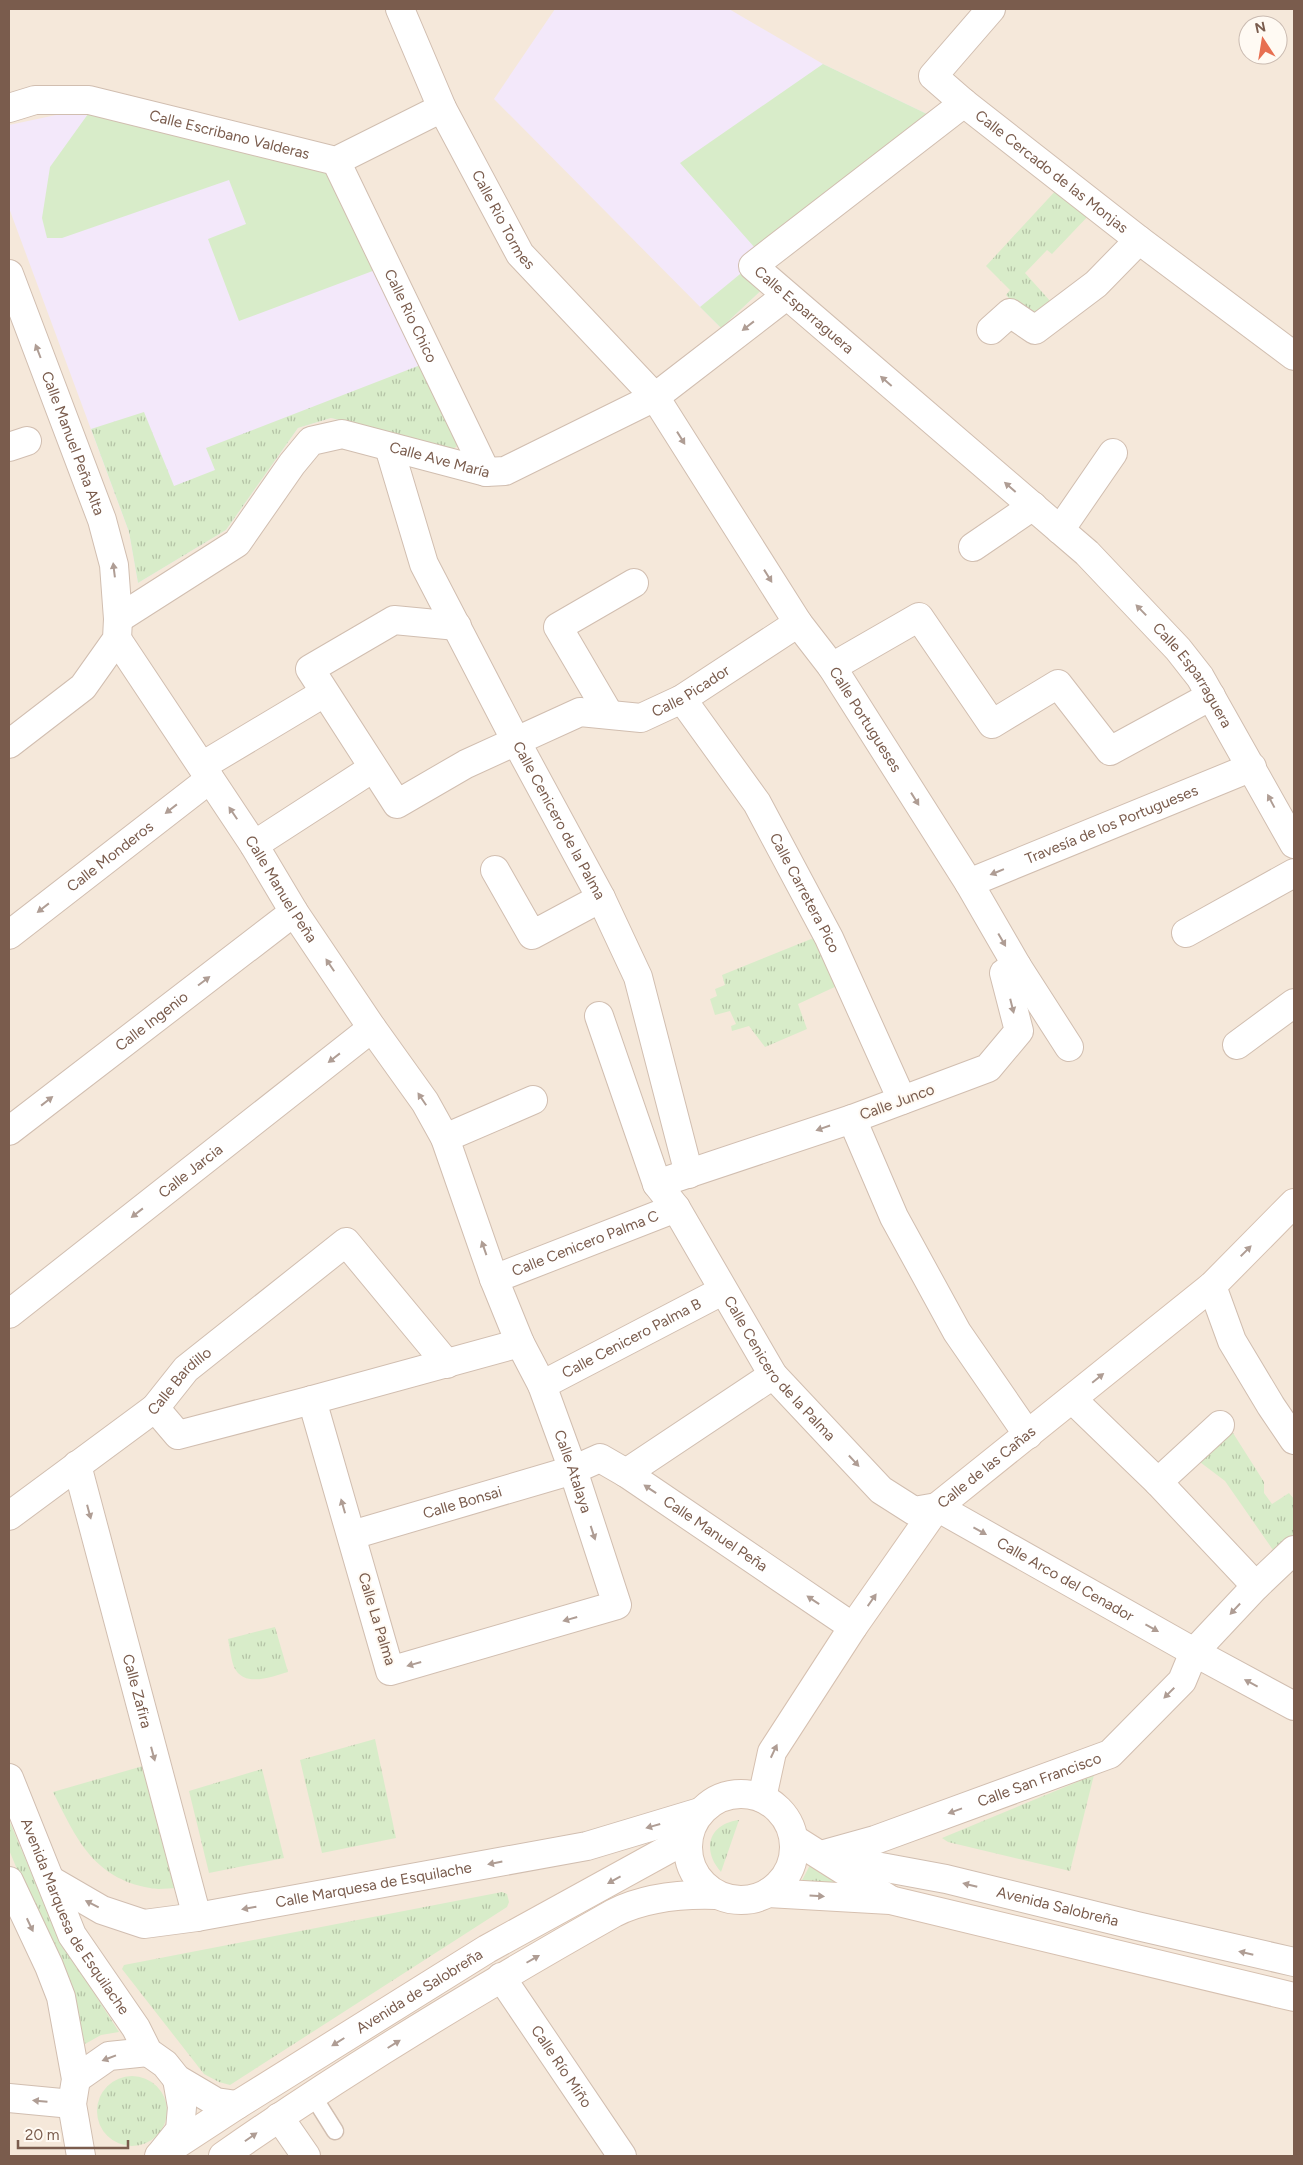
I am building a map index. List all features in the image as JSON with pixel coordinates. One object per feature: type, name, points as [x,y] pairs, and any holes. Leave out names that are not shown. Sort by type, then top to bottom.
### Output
[{"type":"street","name":"Calle Rio Tormes","points":[[400,9],[442,108],[520,254],[655,397]]},
{"type":"street","name":"Calle Cercado de las Monjas","points":[[991,9],[933,76],[964,104],[1139,240],[1294,356]]},
{"type":"street","name":"Calle Escribano Valderas","points":[[9,108],[35,100],[89,100],[336,161]]},
{"type":"street","name":"Calle Esparraguera","points":[[964,104],[753,266],[1087,553],[1178,649],[1200,677],[1252,766],[1294,844]]},
{"type":"street","points":[[336,161],[442,108]]},
{"type":"street","name":"Calle Rio Chico","points":[[336,161],[486,472]]},
{"type":"street","name":"Calle Cercado de las Monjas","points":[[990,330],[1010,313],[1035,330],[1096,284],[1139,240]]},
{"type":"street","name":"Calle Manuel Peña Alta","points":[[9,274],[102,520],[114,565],[117,629]]},
{"type":"street","name":"Calle Ave María","points":[[117,629],[237,543],[292,464],[311,441],[342,434],[486,472],[505,471],[655,397],[786,296]]},
{"type":"street","name":"Calle Portugueses","points":[[655,397],[798,623],[832,667],[1069,1047]]},
{"type":"street","name":"Calle Cenicero de la Palma","points":[[389,447],[424,564],[517,743],[601,898],[638,977],[689,1174]]},
{"type":"street","points":[[1060,530],[1113,453]]},
{"type":"street","points":[[973,546],[1033,506]]},
{"type":"street","points":[[609,714],[558,627],[634,583]]},
{"type":"street","points":[[832,667],[919,617],[992,724],[1058,684],[1110,751],[1211,696]]},
{"type":"street","points":[[254,845],[373,768],[310,669],[394,620],[457,626]]},
{"type":"street","name":"Calle Picador","points":[[373,768],[397,804],[466,764],[517,743],[580,712],[640,718],[682,699],[798,623]]},
{"type":"street","points":[[9,744],[83,687],[117,629]]},
{"type":"street","name":"Calle Manuel Peña","points":[[117,629],[206,773],[254,845],[294,912],[372,1028],[425,1102],[445,1138],[494,1279],[520,1343]]},
{"type":"street","name":"Calle Monderos","points":[[9,935],[206,773],[324,693]]},
{"type":"street","name":"Calle Carretera Pico","points":[[682,699],[757,802],[829,938],[902,1100]]},
{"type":"street","name":"Travesía de los Portugueses","points":[[969,884],[1252,766]]},
{"type":"street","points":[[495,870],[532,935],[601,898]]},
{"type":"street","points":[[1186,933],[1294,873]]},
{"type":"street","name":"Calle Ingenio","points":[[9,1131],[294,912]]},
{"type":"street","name":"Calle Junco","points":[[689,1174],[852,1119],[988,1068],[1019,1031],[1004,973],[1018,966]]},
{"type":"street","points":[[1236,1046],[1294,1003]]},
{"type":"street","name":"Calle Cenicero de la Palma","points":[[598,1016],[657,1184],[676,1208],[722,1291],[773,1375],[882,1490],[914,1511],[937,1507]]},
{"type":"street","name":"Calle Jarcia","points":[[9,1314],[372,1028]]},
{"type":"street","points":[[445,1138],[533,1100]]},
{"type":"street","points":[[852,1119],[894,1217],[957,1332],[1028,1435]]},
{"type":"street","points":[[657,1184],[689,1174]]},
{"type":"street","name":"Calle de las Cañas","points":[[762,1798],[772,1752],[853,1627],[937,1507],[1212,1286],[1294,1203]]},
{"type":"street","name":"Calle Cenicero Palma C","points":[[494,1279],[676,1208]]},
{"type":"street","name":"Calle Bardillo","points":[[9,1516],[155,1408],[186,1369],[346,1242],[447,1364]]},
{"type":"street","points":[[1212,1286],[1232,1341],[1270,1406],[1294,1440]]},
{"type":"street","name":"Calle Cenicero Palma B","points":[[542,1385],[722,1291]]},
{"type":"street","points":[[155,1408],[178,1434],[312,1400],[520,1343]]},
{"type":"street","name":"Calle Atalaya","points":[[520,1343],[542,1385],[573,1470],[617,1605]]},
{"type":"street","points":[[626,1473],[773,1375]]},
{"type":"street","points":[[1072,1399],[1158,1482],[1256,1586]]},
{"type":"street","name":"Calle La Palma","points":[[312,1400],[390,1671],[617,1605]]},
{"type":"street","points":[[1158,1482],[1220,1426]]},
{"type":"street","name":"Calle Manuel Peña","points":[[573,1470],[600,1458],[626,1473],[853,1627]]},
{"type":"street","name":"Calle Zafira","points":[[77,1465],[197,1918]]},
{"type":"street","name":"Calle Bonsai","points":[[352,1535],[573,1470]]},
{"type":"street","name":"Calle Arco del Cenador","points":[[937,1507],[1194,1652],[1294,1706]]},
{"type":"street","name":"Calle San Francisco","points":[[821,1855],[875,1840],[1110,1754],[1182,1681],[1194,1652],[1256,1586],[1294,1550]]},
{"type":"street","name":"Avenida Marquesa de Esquilache","points":[[9,1778],[72,1935],[136,2028],[148,2052],[165,2064],[177,2079],[216,2102],[236,2105]]},
{"type":"street","points":[[733,1794],[753,1795],[762,1798],[779,1810],[789,1824],[794,1839],[794,1855],[789,1870],[780,1883],[768,1893],[751,1900],[732,1900],[714,1895],[692,1871],[687,1856],[687,1839],[692,1825],[700,1812],[711,1803],[733,1794]]},
{"type":"street","name":"Calle Marquesa de Esquilache","points":[[52,1882],[102,1910],[144,1924],[197,1918],[587,1846],[700,1812]]},
{"type":"street","name":"Avenida de Salobreña","points":[[159,2156],[236,2105],[487,1949],[687,1839]]},
{"type":"street","name":"Avenida Salobreña","points":[[794,1839],[890,1900]]},
{"type":"street","name":"Avenida Salobreña","points":[[821,1855],[946,1879],[1294,1962]]},
{"type":"street","points":[[9,1881],[58,1988],[74,2091],[81,2156]]},
{"type":"street","name":"Avenida Salobreña","points":[[768,1893],[890,1900],[1294,1997]]},
{"type":"street","name":"Avenida de Salobreña","points":[[223,2156],[279,2117],[501,1977],[633,1903],[692,1894],[714,1895]]},
{"type":"street","name":"Calle Río Miño","points":[[501,1977],[622,2156]]},
{"type":"street","points":[[9,2098],[74,2091],[109,2056],[148,2052]]},
{"type":"street","points":[[159,2156],[180,2130],[182,2107],[177,2079]]},
{"type":"street","points":[[279,2117],[306,2156]]},
{"type":"lane","points":[[313,2096],[335,2131]]},
{"type":"shaded area","points":[[9,9],[1294,9],[1294,2156],[9,2156]]},
{"type":"shaded area","points":[[555,9],[729,9],[823,64],[927,114],[917,130],[738,265],[766,286],[721,328],[494,99]]},
{"type":"shaded area","points":[[75,111],[334,172],[457,436],[453,449],[331,418],[298,428],[226,530],[138,583],[129,532],[9,208],[9,125]]},
{"type":"green space","points":[[823,64],[927,114],[755,248],[680,163]]},
{"type":"green space","points":[[88,114],[334,172],[378,269],[239,321],[208,239],[246,224],[229,180],[62,238],[47,238],[42,218],[50,167]]},
{"type":"green space","points":[[1059,187],[1091,213],[1052,254],[1047,250],[1025,273],[1051,302],[1031,320],[1006,295],[1010,290],[986,266]]},
{"type":"green space","points":[[745,270],[766,286],[721,328],[700,307]]},
{"type":"green space","points":[[423,364],[459,445],[453,449],[331,418],[298,428],[226,530],[138,583],[129,532],[91,429],[144,412],[174,486],[215,470],[206,448]]},
{"type":"green space","points":[[816,937],[839,985],[798,1004],[807,1029],[765,1047],[749,1026],[732,1031],[731,1026],[736,1024],[730,1011],[715,1015],[710,999],[717,996],[715,989],[725,985],[722,975]]},
{"type":"green space","points":[[1225,1429],[1233,1433],[1264,1482],[1264,1493],[1272,1504],[1289,1493],[1294,1499],[1294,1534],[1273,1550],[1225,1481],[1192,1456]]},
{"type":"green space","points":[[275,1627],[288,1672],[258,1679],[244,1677],[238,1673],[233,1664],[228,1639]]},
{"type":"green space","points":[[375,1739],[396,1838],[322,1853],[300,1760]]},
{"type":"green space","points":[[143,1766],[177,1888],[153,1889],[130,1883],[100,1865],[79,1840],[53,1792]]},
{"type":"green space","points":[[262,1769],[284,1858],[209,1873],[189,1791]]},
{"type":"green space","points":[[1094,1775],[1070,1871],[948,1842],[942,1838]]},
{"type":"green space","points":[[9,1820],[60,1940],[119,2032],[101,2035],[85,2044],[68,1979],[50,1948],[9,1850]]},
{"type":"green space","points":[[739,1820],[721,1872],[711,1855],[711,1839],[721,1827],[729,1822]]},
{"type":"green space","points":[[810,1865],[821,1874],[865,1893],[797,1890]]},
{"type":"green space","points":[[502,1892],[507,1894],[509,1902],[507,1907],[230,2085],[219,2082],[204,2074],[122,1969],[124,1965]]},
{"type":"green space","points":[[125,2076],[139,2076],[152,2082],[161,2091],[167,2104],[165,2124],[157,2136],[139,2146],[125,2146],[112,2140],[103,2131],[97,2118],[97,2104],[103,2091],[112,2082]]}]
